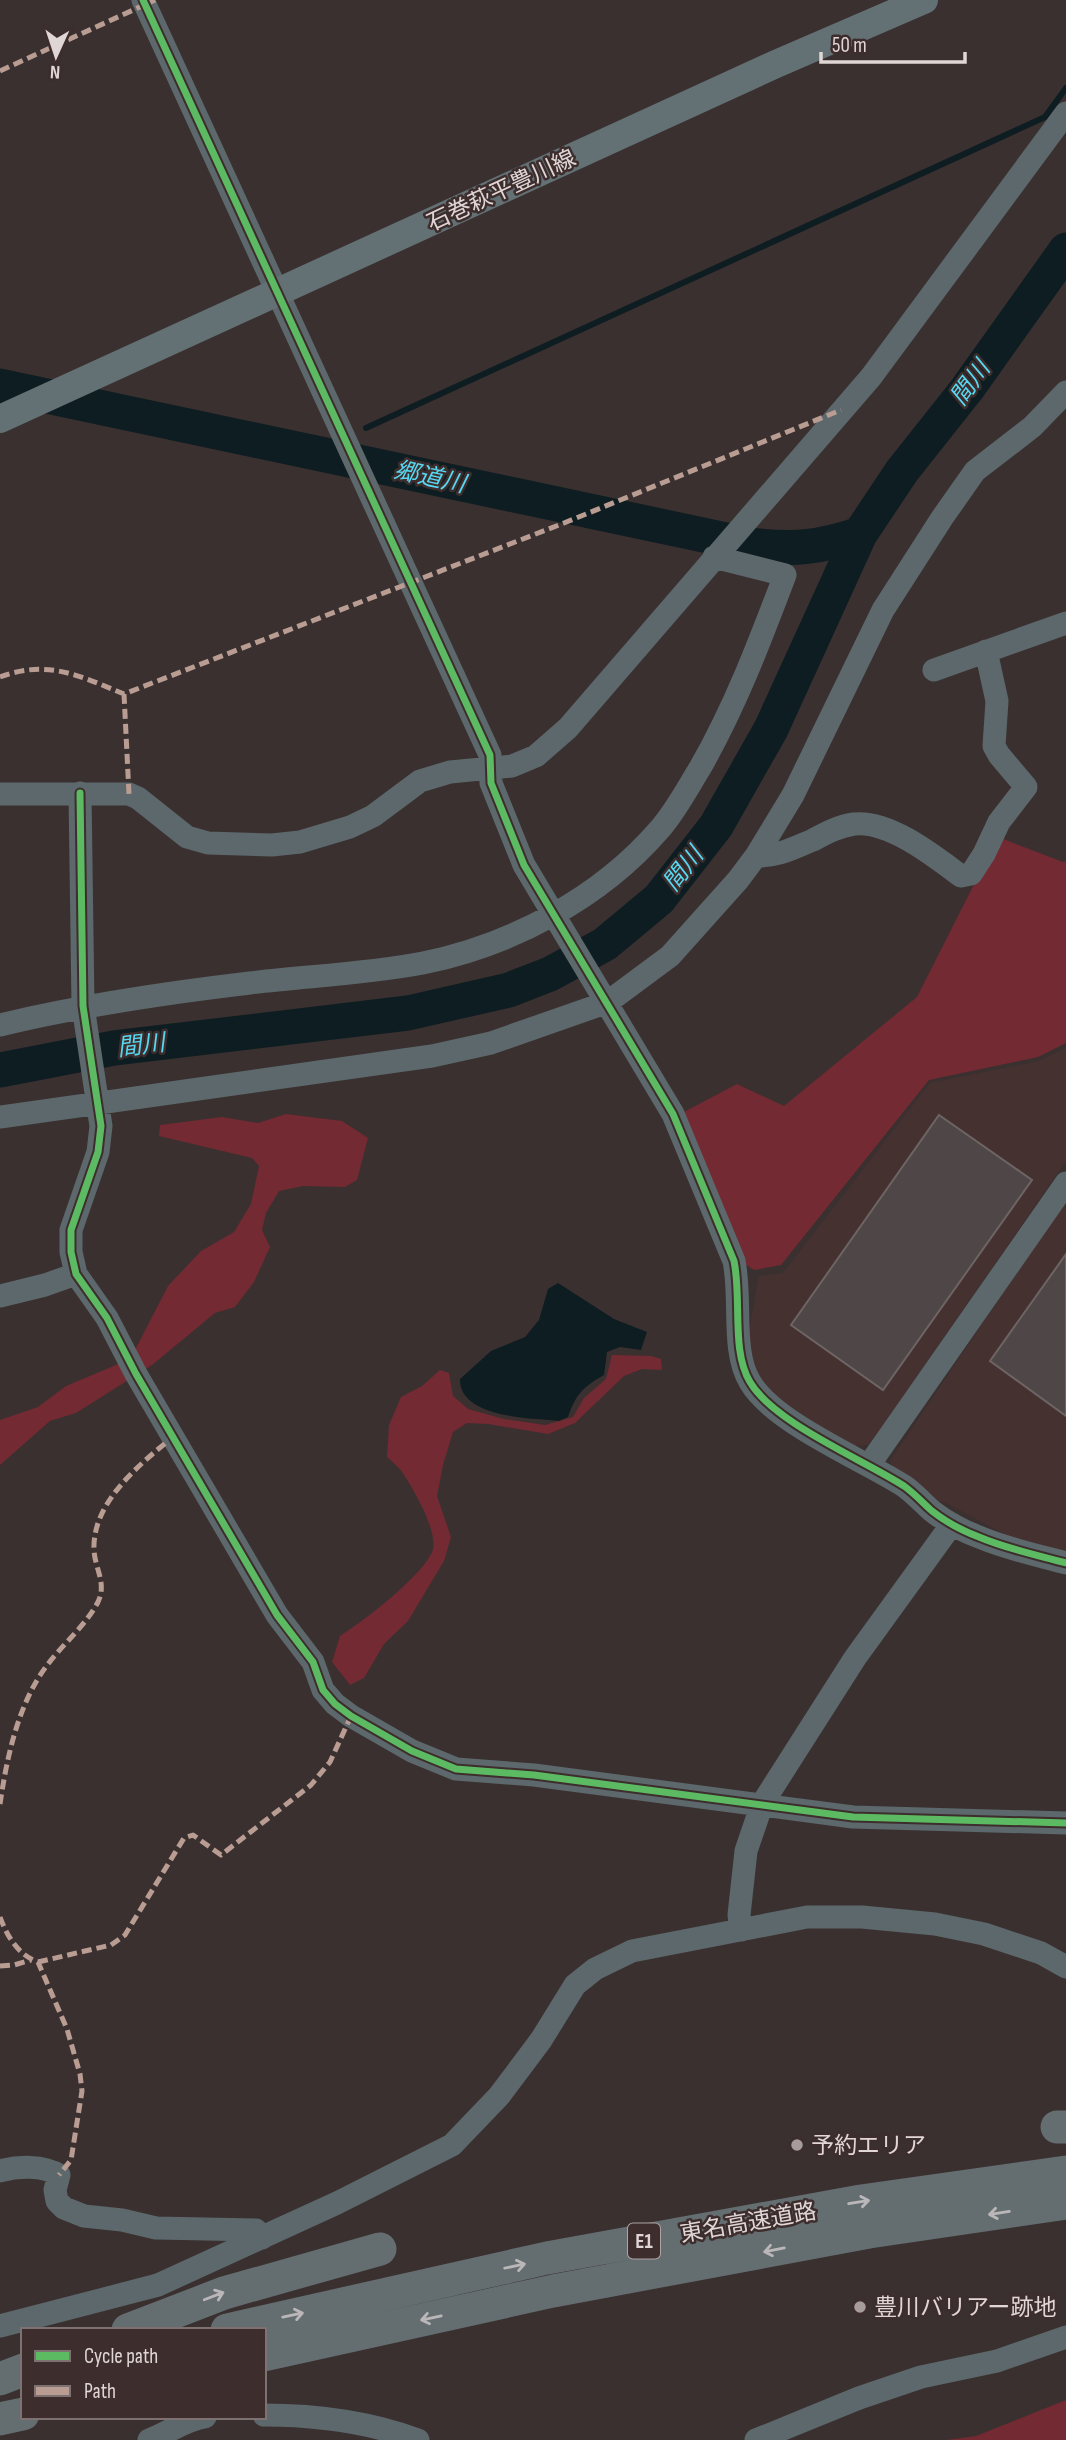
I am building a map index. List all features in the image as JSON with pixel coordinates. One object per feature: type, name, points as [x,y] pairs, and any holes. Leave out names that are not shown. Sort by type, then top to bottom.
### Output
[{"type":"highway","name":"東名高速道路","points":[[236,2328],[561,2256],[862,2201],[1066,2172]]},
{"type":"highway","name":"東名高速道路","points":[[266,2355],[553,2291],[869,2232],[1066,2203]]},
{"type":"highway","points":[[133,2328],[224,2293],[380,2249]]},
{"type":"highway","points":[[0,2382],[21,2371]]},
{"type":"highway","points":[[0,2382],[21,2379]]},
{"type":"highway","points":[[0,2419],[21,2414]]},
{"type":"main road","name":"石巻萩平豊川線","points":[[8,415],[776,64],[923,0]]},
{"type":"street","points":[[143,0],[491,755],[491,783],[524,865],[673,1114],[734,1261],[739,1284],[741,1364],[750,1383],[767,1403],[906,1488],[952,1524],[1005,1547],[1066,1563]]},
{"type":"street","points":[[0,794],[129,794],[138,798],[187,837],[208,843],[272,845],[300,842],[350,827],[373,816],[420,781],[450,772],[512,765],[536,756],[568,728],[871,377],[1066,113]]},
{"type":"street","points":[[0,1117],[98,1097],[432,1056],[491,1043],[605,999],[670,956],[756,856],[793,795],[883,610],[975,471],[1032,427],[1066,392]]},
{"type":"street","points":[[0,1026],[84,1009],[251,983],[424,963],[557,917],[597,888],[634,856],[660,828],[684,794],[724,726],[785,575],[715,555]]},
{"type":"street","points":[[934,670],[1066,623]]},
{"type":"street","points":[[756,856],[779,855],[842,827],[858,824],[878,827],[926,851],[961,876],[971,874],[999,822],[1026,787],[994,746],[997,701],[986,651]]},
{"type":"street","points":[[80,793],[84,1009],[101,1126],[98,1152],[71,1230],[71,1252],[76,1274],[107,1318],[136,1374],[277,1615],[313,1662],[323,1690],[335,1704],[412,1751],[456,1769],[534,1775],[853,1817],[1066,1823]]},
{"type":"street","points":[[869,1465],[1066,1183]]},
{"type":"street","points":[[0,1296],[76,1274]]},
{"type":"street","points":[[741,1930],[738,1916],[746,1851],[762,1804],[855,1658],[952,1524]]},
{"type":"street","points":[[0,2326],[161,2293],[262,2238],[452,2145],[499,2096],[541,2040],[575,1985],[595,1969],[632,1951],[807,1917],[862,1917],[935,1924],[984,1934],[1041,1953],[1066,1966]]},
{"type":"street","points":[[0,2171],[31,2168],[52,2171],[59,2175],[55,2190],[57,2201],[64,2208],[84,2216],[122,2220],[156,2228],[256,2230],[262,2238]]},
{"type":"street","points":[[756,2440],[908,2381],[997,2361],[1066,2337]]},
{"type":"street","points":[[266,2416],[337,2420],[390,2430],[418,2440]]},
{"type":"street","points":[[149,2440],[194,2419]]},
{"type":"shaded area","points":[[998,837],[1066,861],[1066,1043],[1038,1057],[929,1080],[781,1265],[754,1270],[739,1260],[682,1113],[737,1084],[784,1106],[917,997]]},
{"type":"shaded area","points":[[1066,1048],[1066,1161],[869,1445],[846,1446],[765,1394],[750,1366],[747,1341],[759,1276],[783,1273],[930,1083],[1039,1061]]},
{"type":"shaded area","points":[[286,1114],[342,1121],[368,1138],[357,1180],[345,1187],[303,1186],[279,1191],[266,1213],[262,1230],[270,1247],[254,1282],[235,1307],[215,1313],[152,1365],[76,1413],[50,1421],[0,1465],[0,1420],[38,1407],[66,1386],[116,1365],[135,1350],[168,1286],[201,1251],[234,1232],[251,1204],[259,1166],[252,1158],[159,1136],[160,1125],[222,1117],[258,1123]]},
{"type":"shaded area","points":[[1066,1199],[1066,1552],[1012,1538],[948,1504],[925,1495],[896,1474],[890,1461]]},
{"type":"shaded area","points":[[558,1283],[614,1319],[647,1332],[641,1350],[620,1347],[607,1352],[604,1375],[581,1392],[568,1417],[559,1421],[499,1414],[471,1402],[463,1392],[460,1379],[491,1351],[525,1337],[539,1320],[548,1289]]},
{"type":"shaded area","points":[[612,1355],[651,1356],[661,1359],[662,1370],[642,1369],[624,1376],[575,1423],[548,1434],[467,1423],[453,1432],[437,1496],[451,1537],[444,1561],[408,1621],[384,1644],[364,1678],[350,1685],[332,1662],[340,1636],[404,1586],[432,1552],[429,1523],[407,1479],[387,1457],[389,1425],[401,1397],[422,1386],[440,1370],[449,1373],[453,1396],[468,1409],[504,1419],[545,1425],[573,1417],[584,1398],[606,1379]]},
{"type":"shaded area","points":[[1066,2400],[1066,2440],[946,2440],[976,2436]]},
{"type":"building","points":[[939,1115],[1032,1180],[883,1390],[791,1325]]},
{"type":"building","points":[[1066,1254],[1066,1416],[990,1361]]},
{"type":"waterway","points":[[366,428],[1045,117],[1066,88]]},
{"type":"waterway","name":"間川","points":[[0,1070],[114,1048],[408,1013],[509,990],[550,974],[605,944],[659,899],[716,826],[771,729],[860,534],[902,471],[967,389],[1066,250]]},
{"type":"waterway","name":"郷道川","points":[[0,386],[750,545],[806,547],[860,534]]},
{"type":"marked path","points":[[0,71],[155,0]]},
{"type":"marked path","points":[[0,677],[33,670],[64,672],[124,694],[564,523],[841,410]]},
{"type":"marked path","points":[[124,694],[129,794]]},
{"type":"marked path","points":[[0,1804],[10,1749],[29,1696],[48,1664],[98,1602],[101,1582],[94,1550],[95,1532],[101,1516],[120,1486],[174,1436]]},
{"type":"marked path","points":[[38,1962],[111,1945],[125,1935],[184,1838],[193,1835],[221,1855],[311,1785],[330,1762],[351,1716]]},
{"type":"marked path","points":[[0,1917],[14,1944],[25,1955],[38,1962],[67,2029],[80,2074],[82,2091],[71,2160],[59,2175]]},
{"type":"marked path","points":[[0,1966],[31,1960]]},
{"type":"cycle path","points":[[143,0],[490,755],[491,783],[524,865],[673,1114],[734,1261],[739,1340],[744,1369],[750,1382],[778,1412],[904,1486],[949,1522],[1000,1545],[1066,1563]]},
{"type":"cycle path","points":[[80,793],[83,1006],[101,1126],[98,1152],[71,1230],[71,1252],[76,1274],[107,1318],[136,1374],[277,1615],[313,1662],[323,1690],[335,1704],[412,1751],[456,1769],[534,1775],[853,1817],[1066,1823]]},
{"type":"place","name":"予約エリア","points":[[797,2145]]},
{"type":"place","name":"豊川バリアー跡地","points":[[860,2307]]}]
